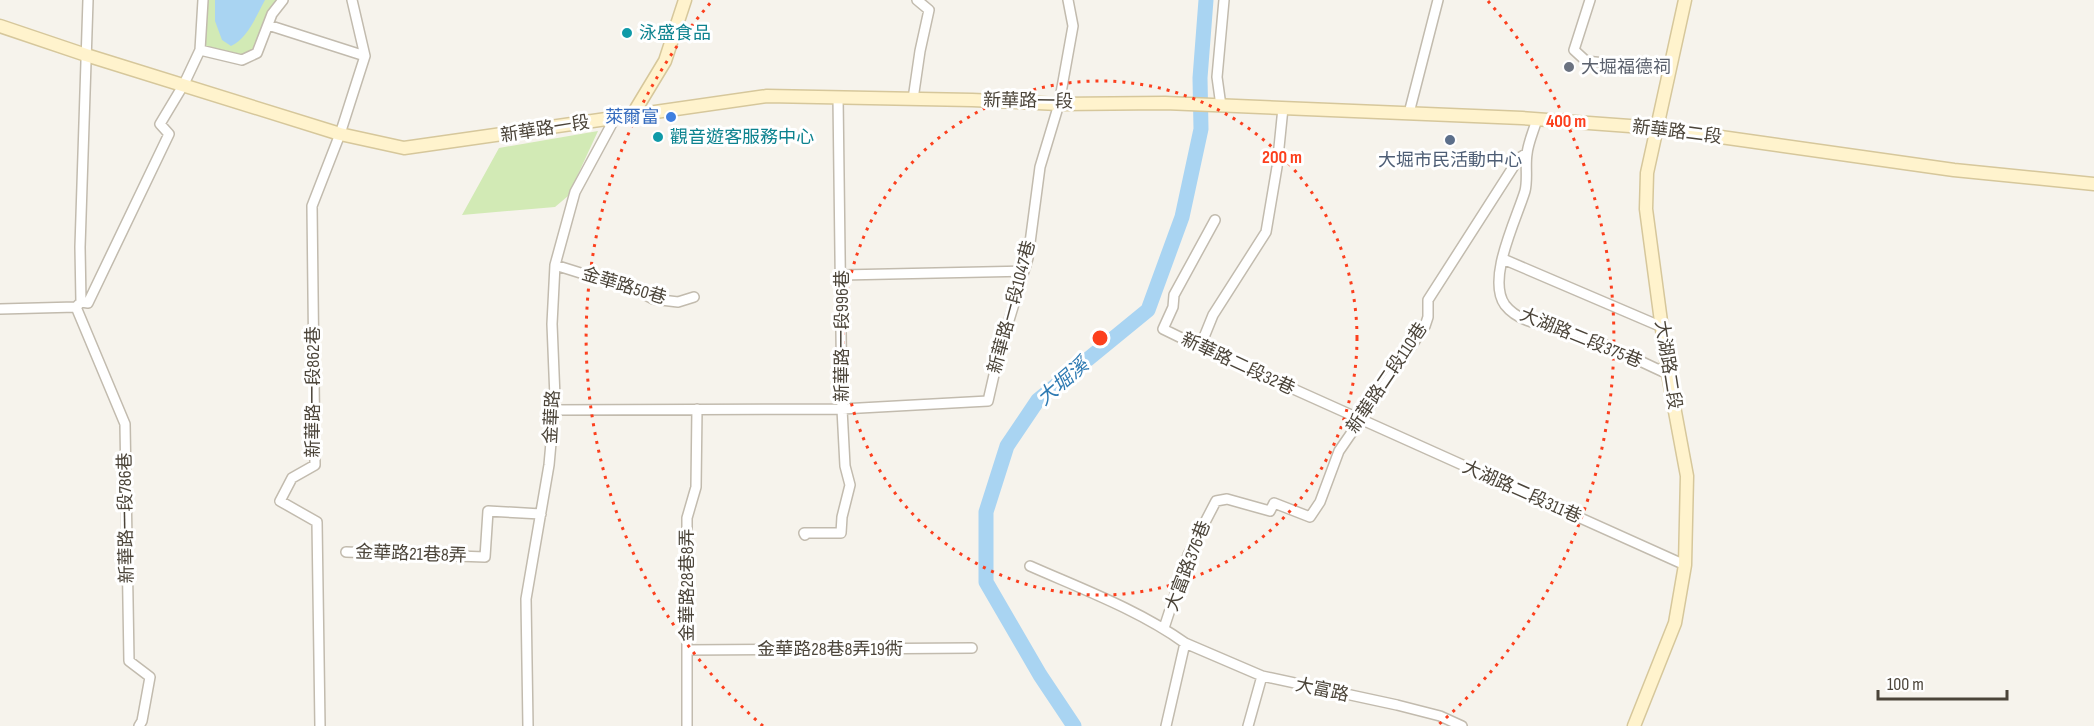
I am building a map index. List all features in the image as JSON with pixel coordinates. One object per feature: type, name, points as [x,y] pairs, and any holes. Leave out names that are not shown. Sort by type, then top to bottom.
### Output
[{"type":"street","name":"新華路一段786巷","points":[[88,0],[78,305],[124,424],[129,661],[150,677],[142,721],[139,726]]},
{"type":"street","points":[[0,309],[88,303],[169,134],[160,124],[184,84],[200,50],[203,0]]},
{"type":"street","points":[[200,50],[242,60],[256,53],[282,0]]},
{"type":"street","points":[[340,134],[365,56],[352,0]]},
{"type":"street","points":[[633,114],[665,62],[686,0]]},
{"type":"street","points":[[913,99],[929,10],[917,0]]},
{"type":"street","name":"新華路一段1047巷","points":[[842,409],[988,401],[999,353],[1028,258],[1041,167],[1059,104],[1072,26],[1068,0]]},
{"type":"street","points":[[1221,106],[1217,77],[1224,0]]},
{"type":"street","points":[[1409,113],[1438,0]]},
{"type":"street","points":[[1590,0],[1574,50],[1586,61],[1668,70]]},
{"type":"street","name":"大湖路二段","points":[[1634,726],[1675,623],[1685,565],[1687,476],[1668,374],[1646,209],[1647,173],[1685,0]]},
{"type":"street","points":[[268,25],[365,56]]},
{"type":"street","name":"新華路一段","points":[[0,26],[340,134],[404,148],[767,96],[1221,106]]},
{"type":"street","name":"新華路一段996巷","points":[[805,535],[804,533],[841,533],[842,517],[850,485],[844,466],[842,409],[838,97]]},
{"type":"street","name":"新華路二段","points":[[1221,106],[1537,119],[1657,129],[1954,170],[2094,184]]},
{"type":"street","points":[[1200,347],[1213,315],[1266,232],[1277,167],[1283,108]]},
{"type":"street","name":"金華路","points":[[528,726],[526,599],[549,465],[554,410],[552,324],[555,265],[575,192],[615,118]]},
{"type":"street","name":"大湖路二段375巷","points":[[1537,119],[1527,153],[1525,189],[1503,259],[1498,287],[1505,304],[1517,315],[1533,322],[1578,333],[1668,374]]},
{"type":"street","name":"新華路一段862巷","points":[[320,726],[317,522],[280,501],[292,478],[315,465],[312,206],[340,134]]},
{"type":"street","name":"新華路二段110巷","points":[[1310,517],[1320,502],[1339,451],[1425,326],[1428,317],[1428,300],[1519,158],[1527,153]]},
{"type":"street","name":"新華路二段32巷","points":[[1215,220],[1174,295],[1173,307],[1163,329],[1359,419]]},
{"type":"street","points":[[1503,259],[1662,327]]},
{"type":"street","name":"金華路50巷","points":[[555,265],[638,291],[653,299],[678,302],[694,297]]},
{"type":"street","points":[[842,275],[1024,271]]},
{"type":"street","points":[[554,410],[842,409]]},
{"type":"street","name":"金華路28巷8弄","points":[[687,726],[687,518],[696,487],[697,410]]},
{"type":"street","name":"大湖路二段311巷","points":[[1359,419],[1685,565]]},
{"type":"street","name":"大富路376巷","points":[[1164,628],[1188,555],[1216,501],[1227,499],[1270,511],[1274,503],[1310,517]]},
{"type":"street","name":"金華路21巷8弄","points":[[346,552],[485,557],[488,511],[541,514]]},
{"type":"street","name":"大富路","points":[[1030,566],[1164,628],[1185,644],[1262,676],[1397,705],[1440,717],[1461,726]]},
{"type":"street","points":[[1166,726],[1185,644]]},
{"type":"street","name":"金華路28巷8弄19衖","points":[[687,650],[972,648]]},
{"type":"street","points":[[1248,726],[1262,676]]},
{"type":"green space","points":[[204,0],[282,0],[249,57],[199,51]]},
{"type":"green space","points":[[598,131],[568,196],[555,207],[462,215],[499,148]]},
{"type":"water","points":[[215,0],[265,0],[247,32],[231,46],[222,40],[215,21]]},
{"type":"waterway","name":"大堀溪","points":[[1074,726],[1040,675],[986,582],[986,512],[1007,446],[1038,400],[1148,310],[1182,217],[1201,129],[1200,78],[1206,0]]},
{"type":"place","name":"泳盛食品","points":[[627,33]]},
{"type":"place","name":"大堀福德祠","points":[[1569,67]]},
{"type":"place","name":"萊爾富","points":[[671,117]]},
{"type":"place","name":"觀音遊客服務中心","points":[[658,137]]},
{"type":"place","name":"大堀市民活動中心","points":[[1450,140]]}]
